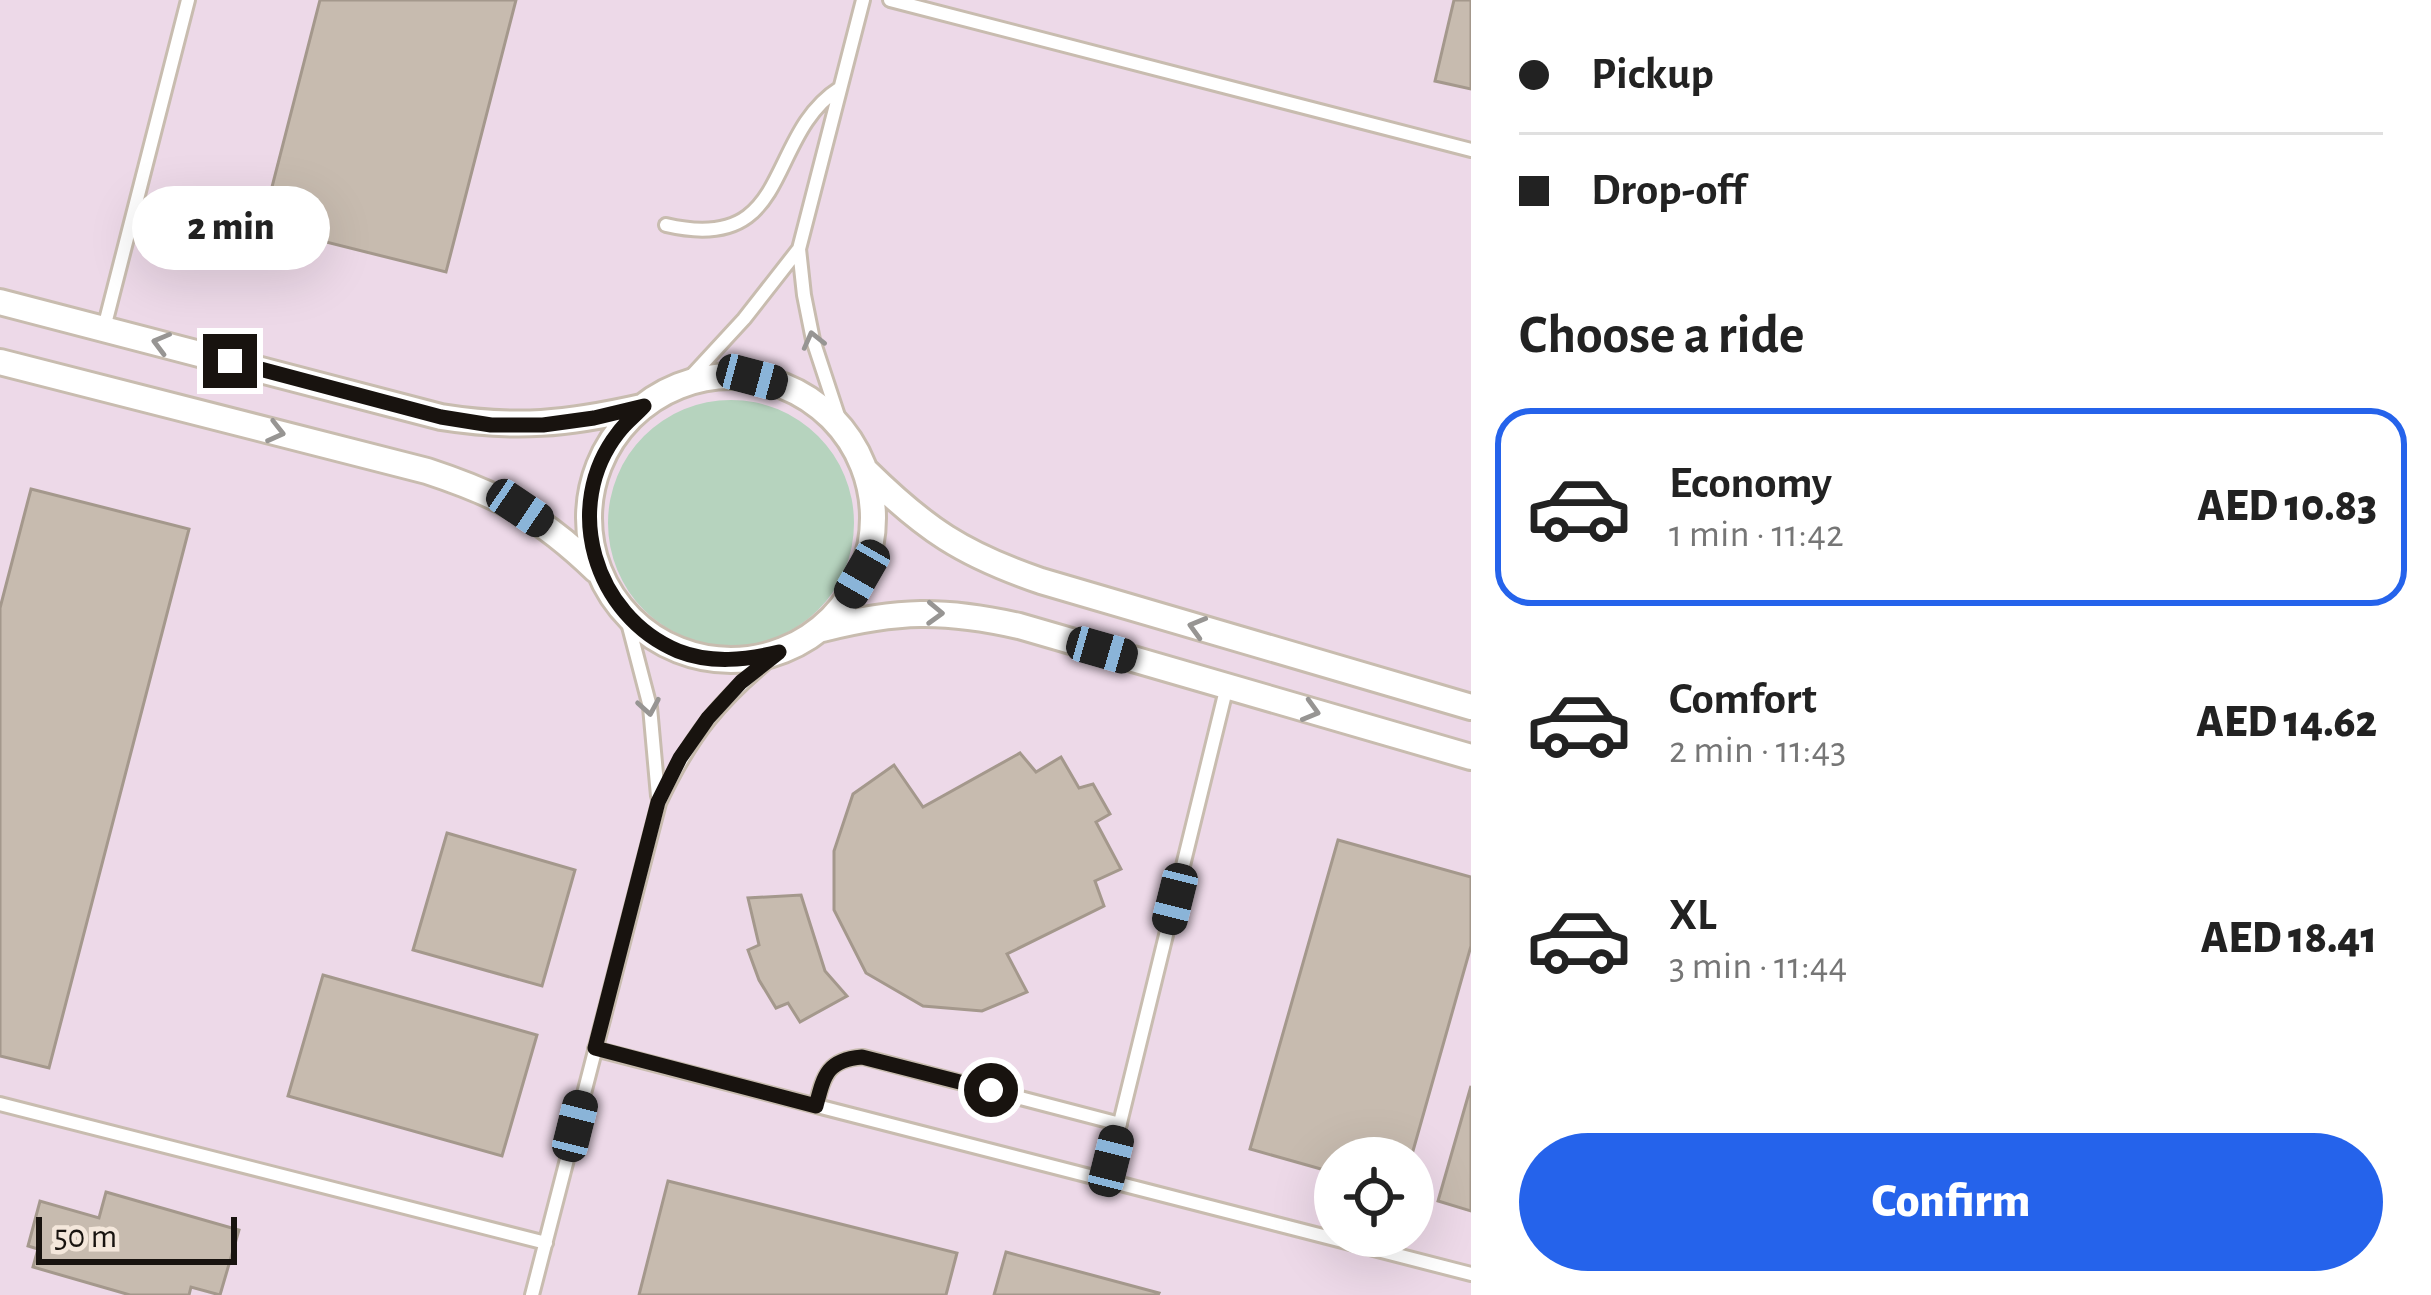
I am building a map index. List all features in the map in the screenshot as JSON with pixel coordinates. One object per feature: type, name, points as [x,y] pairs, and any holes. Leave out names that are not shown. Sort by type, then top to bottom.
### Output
[{"type":"street","points":[[0,302],[441,417],[491,425],[543,425],[644,406]]},
{"type":"street","points":[[0,362],[475,486],[520,508],[562,537],[599,572]]},
{"type":"street","points":[[820,630],[844,605],[862,574],[873,540],[874,505],[866,470],[842,428],[816,404],[786,387],[752,377],[683,384],[644,406],[618,432],[599,464],[590,500],[590,537],[610,595],[651,636],[681,652],[747,660],[779,652],[820,630],[869,617],[919,612],[970,615],[1471,757]]},
{"type":"street","points":[[866,470],[904,508],[945,539],[991,564],[1471,706]]},
{"type":"lane","points":[[104,328],[188,0]]},
{"type":"lane","points":[[842,428],[813,340],[799,249],[863,0]]},
{"type":"lane","points":[[890,0],[1471,150]]},
{"type":"lane","points":[[666,225],[693,232],[720,229],[745,218],[766,200],[812,110],[841,87]]},
{"type":"lane","points":[[683,384],[744,319],[799,249]]},
{"type":"lane","points":[[626,615],[650,707],[658,802]]},
{"type":"lane","points":[[532,1295],[658,802],[680,758],[708,718],[741,682],[779,652]]},
{"type":"lane","points":[[1106,1180],[1227,686]]},
{"type":"lane","points":[[595,1048],[1471,1274]]},
{"type":"lane","points":[[816,1106],[825,1075],[835,1064],[862,1057],[1120,1124]]},
{"type":"lane","points":[[0,1104],[546,1243]]},
{"type":"shaded area","points":[[0,0],[1471,0],[1471,1295],[0,1295]]},
{"type":"green space","points":[[731,400],[778,409],[818,436],[845,476],[854,523],[845,570],[818,610],[778,637],[731,646],[684,637],[644,610],[617,570],[608,523],[617,476],[644,436],[684,409]]},
{"type":"building","points":[[320,0],[516,0],[446,272],[262,226]]},
{"type":"building","points":[[1454,0],[1471,0],[1471,89],[1435,81]]},
{"type":"building","points":[[31,489],[189,529],[49,1068],[0,1056],[0,608]]},
{"type":"building","points":[[1020,753],[1036,772],[1061,757],[1079,788],[1093,784],[1110,814],[1096,822],[1121,869],[1095,881],[1104,906],[1007,954],[1027,992],[982,1011],[923,1006],[866,973],[834,910],[834,851],[853,794],[894,765],[923,807]]},
{"type":"building","points":[[447,833],[575,870],[542,986],[413,950]]},
{"type":"building","points":[[1338,840],[1471,877],[1471,946],[1417,1137],[1314,1137],[1314,1167],[1250,1149]]},
{"type":"building","points":[[801,895],[825,971],[847,996],[800,1022],[788,1003],[776,1008],[759,980],[748,950],[759,945],[748,898]]},
{"type":"building","points":[[323,975],[537,1035],[502,1156],[288,1096]]},
{"type":"building","points":[[1471,1086],[1471,1211],[1438,1201]]},
{"type":"building","points":[[668,1181],[957,1253],[946,1295],[639,1295]]},
{"type":"building","points":[[106,1192],[239,1230],[220,1295],[191,1287],[189,1295],[130,1295],[33,1267],[38,1249],[28,1246],[40,1201],[99,1218]]},
{"type":"building","points":[[1006,1252],[1159,1293],[994,1295]]},
{"type":"route","points":[[230,361],[441,417],[491,425],[543,425],[644,406],[618,432],[599,464],[590,500],[590,537],[610,595],[651,636],[681,652],[747,660],[779,652],[741,682],[708,718],[680,758],[658,802],[595,1048],[816,1106],[825,1075],[848,1058],[862,1057],[991,1090]]}]
